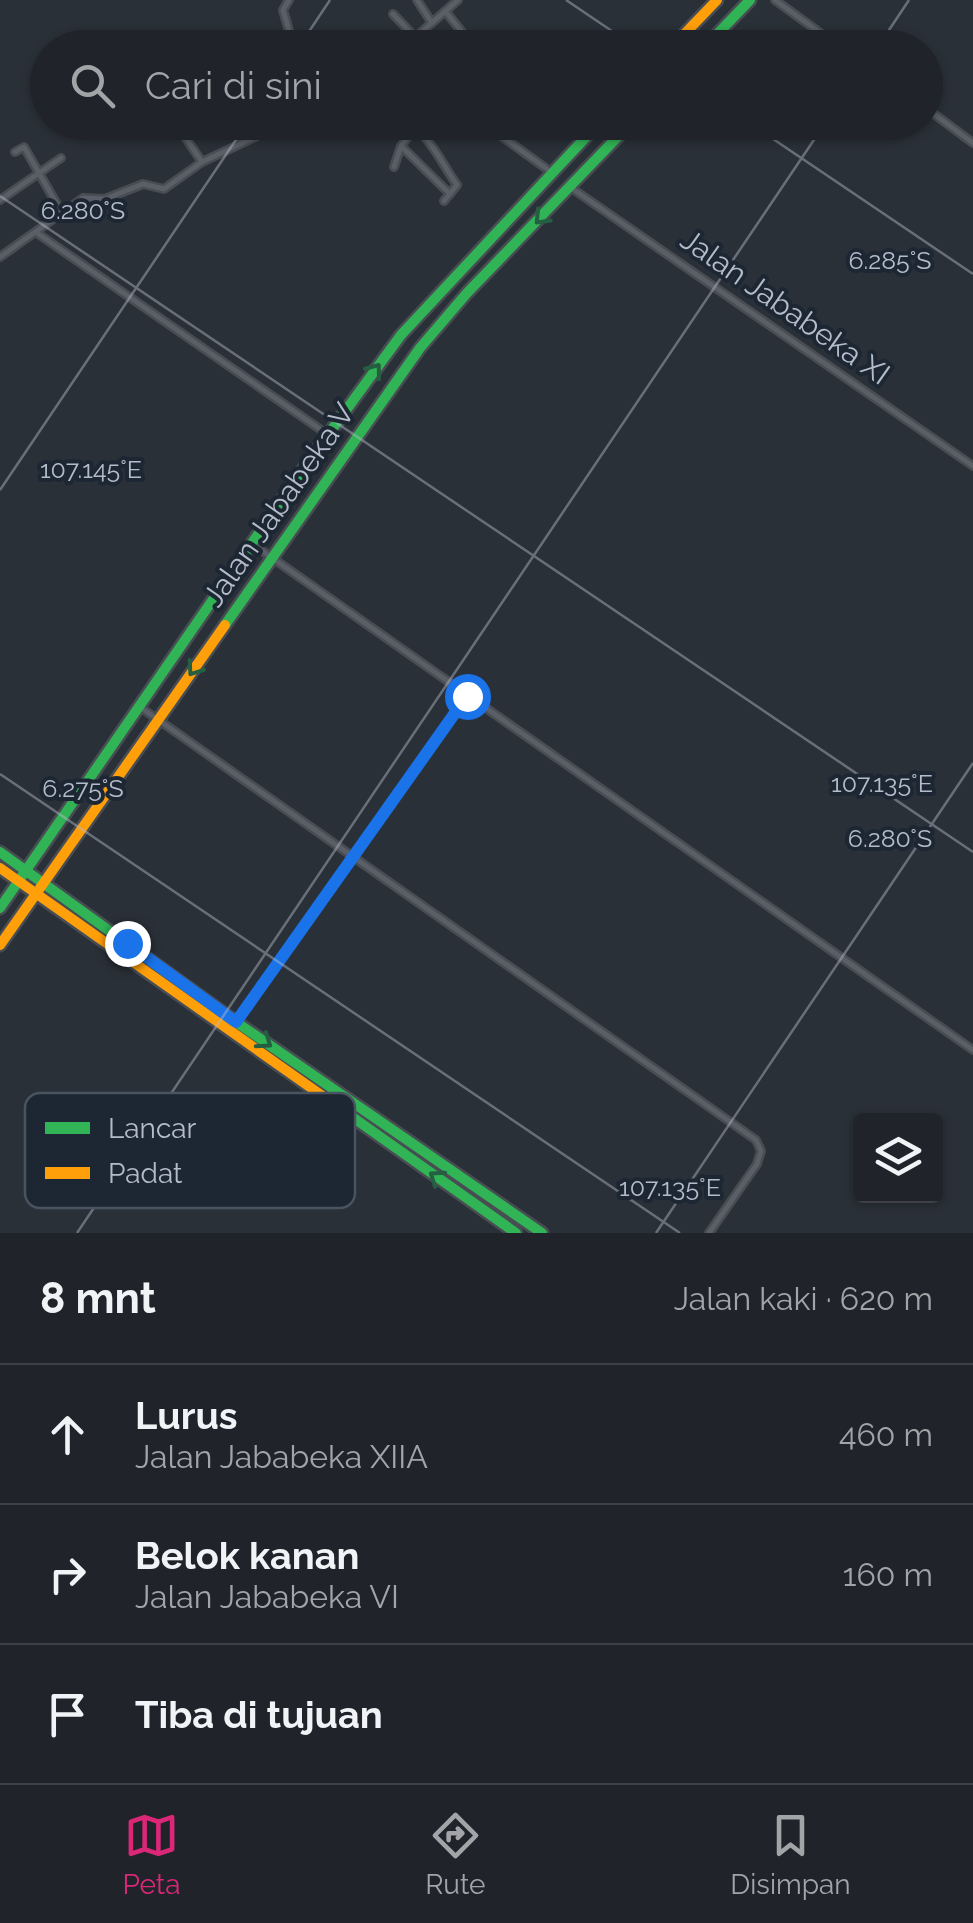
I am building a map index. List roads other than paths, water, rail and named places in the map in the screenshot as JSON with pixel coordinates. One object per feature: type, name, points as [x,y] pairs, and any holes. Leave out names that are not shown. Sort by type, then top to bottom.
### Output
[{"type":"street","points":[[289,0],[283,10],[289,30]]},
{"type":"street","points":[[417,0],[432,23]]},
{"type":"street","points":[[424,30],[458,0]]},
{"type":"street","points":[[688,30],[717,0]]},
{"type":"street","points":[[721,30],[750,0]]},
{"type":"street","points":[[775,0],[816,30]]},
{"type":"street","points":[[445,11],[460,30]]},
{"type":"street","points":[[393,14],[408,30]]},
{"type":"street","points":[[943,120],[973,142]]},
{"type":"street","points":[[187,140],[202,162]]},
{"type":"street","points":[[0,257],[83,198],[105,199],[143,184],[164,190],[202,162],[249,140]]},
{"type":"street","points":[[394,167],[406,140]]},
{"type":"street","points":[[428,140],[457,184],[444,201]]},
{"type":"street","points":[[507,140],[551,172]]},
{"type":"street","points":[[0,908],[328,434],[416,316],[582,140]]},
{"type":"street","name":"Jalan Jababeka V","points":[[0,945],[427,340],[615,140]]},
{"type":"street","points":[[14,152],[23,146],[62,213]]},
{"type":"street","points":[[401,146],[450,194]]},
{"type":"street","points":[[0,200],[62,158]]},
{"type":"street","name":"Jalan Jababeka XI","points":[[570,188],[973,466]]},
{"type":"street","points":[[37,232],[328,434]]},
{"type":"street","points":[[252,543],[973,1050]]},
{"type":"street","points":[[229,1033],[467,696]]},
{"type":"street","points":[[140,707],[756,1140],[761,1151],[757,1164],[709,1233]]},
{"type":"street","points":[[0,852],[339,1093]]},
{"type":"street","points":[[0,868],[315,1093]]},
{"type":"street","points":[[355,1104],[542,1233]]},
{"type":"street","points":[[355,1121],[516,1233]]}]
